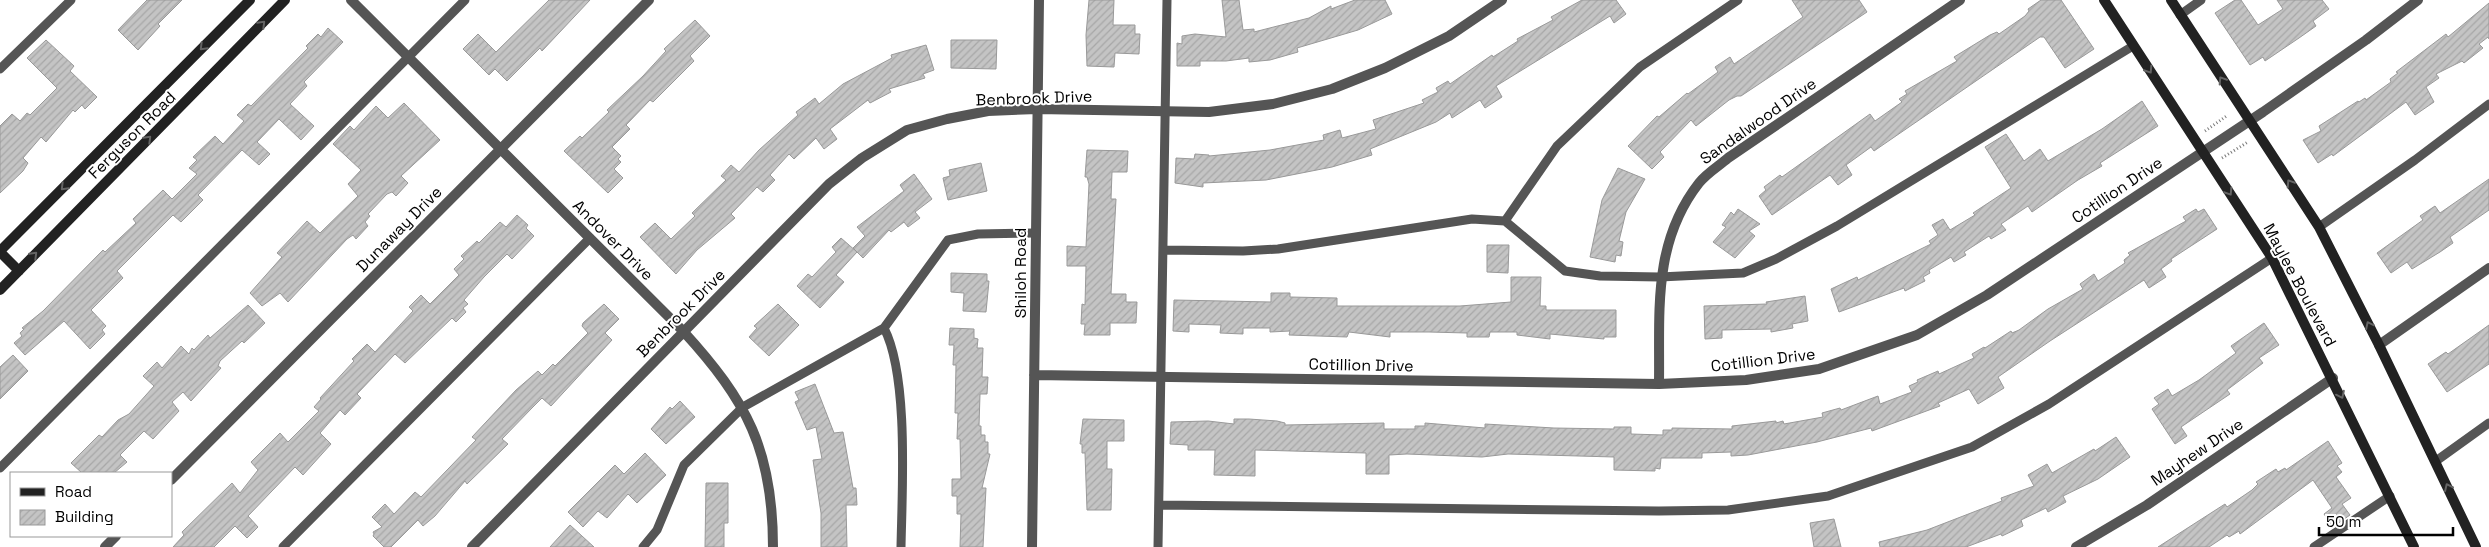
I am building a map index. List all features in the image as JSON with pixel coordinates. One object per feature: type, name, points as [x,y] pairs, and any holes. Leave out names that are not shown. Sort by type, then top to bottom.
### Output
[{"type":"main road","name":"Ferguson Road","points":[[0,252],[250,0]]},
{"type":"main road","name":"Ferguson Road","points":[[0,290],[285,0]]},
{"type":"main road","name":"Maylee Boulevard","points":[[2104,0],[2272,258],[2333,378],[2414,547]]},
{"type":"main road","points":[[2171,0],[2319,227],[2436,461],[2476,547]]},
{"type":"main road","points":[[0,252],[19,271]]},
{"type":"street","name":"Andover Drive","points":[[351,0],[499,150],[683,331],[715,366],[743,407],[755,432],[766,472],[773,521],[773,547]]},
{"type":"street","name":"Dunaway Drive","points":[[172,479],[649,0]]},
{"type":"street","name":"Shiloh Road","points":[[1032,547],[1038,0]]},
{"type":"street","name":"Benbrook Drive","points":[[472,547],[829,184],[862,158],[907,130],[988,111],[1209,112],[1273,104],[1332,89],[1385,68],[1449,36],[1502,0]]},
{"type":"street","name":"Sandalwood Drive","points":[[1659,384],[1660,277],[1667,244],[1679,213],[1700,181],[1728,158],[1960,0]]},
{"type":"street","name":"Cotillion Drive","points":[[1034,375],[1659,384],[1746,380],[1819,369],[1917,335],[1987,295],[2249,121],[2366,40],[2418,0]]},
{"type":"street","points":[[2379,345],[2489,268]]},
{"type":"street","name":"Mayhew Drive","points":[[2076,547],[2148,504],[2333,378]]},
{"type":"street","points":[[105,547],[115,537]]},
{"type":"lane","points":[[0,69],[71,0]]},
{"type":"lane","points":[[0,468],[465,0]]},
{"type":"lane","points":[[1158,547],[1167,0]]},
{"type":"lane","points":[[1505,220],[1557,146],[1640,67],[1738,0]]},
{"type":"lane","points":[[2180,15],[2201,0]]},
{"type":"lane","points":[[1163,250],[1243,251],[1278,249],[1451,221],[1472,219],[1505,220],[1565,270],[1600,276],[1660,277],[1743,273],[1776,259],[1837,226],[2133,46]]},
{"type":"lane","points":[[2319,227],[2415,160],[2489,104]]},
{"type":"lane","points":[[643,547],[657,530],[684,465],[743,407],[884,328],[948,240],[978,234],[1035,233]]},
{"type":"lane","points":[[283,547],[590,238]]},
{"type":"lane","points":[[1159,505],[1659,511],[1728,510],[1828,496],[1972,447],[2050,404],[2272,258]]},
{"type":"lane","points":[[884,328],[891,341],[899,393],[903,467],[901,547]]},
{"type":"lane","points":[[2436,461],[2489,423]]},
{"type":"lane","points":[[2314,547],[2390,496]]},
{"type":"path","points":[[2205,131],[2228,115]]},
{"type":"path","points":[[2222,158],[2248,142]]},
{"type":"building","points":[[147,0],[182,0],[158,24],[160,26],[138,50],[118,30]]},
{"type":"building","points":[[549,0],[590,0],[542,51],[540,48],[507,81],[495,69],[489,75],[463,49],[478,34],[496,52]]},
{"type":"building","points":[[1089,0],[1114,0],[1113,25],[1135,25],[1135,34],[1140,34],[1139,54],[1115,53],[1114,67],[1087,66],[1086,35]]},
{"type":"building","points":[[1222,0],[1239,0],[1243,30],[1254,29],[1254,32],[1309,18],[1331,6],[1331,9],[1355,0],[1385,0],[1392,14],[1358,30],[1297,48],[1298,52],[1270,60],[1249,62],[1249,58],[1226,61],[1200,61],[1200,66],[1177,66],[1177,43],[1182,44],[1182,36],[1195,34],[1226,37]]},
{"type":"building","points":[[1582,0],[1616,0],[1626,14],[1614,23],[1610,16],[1496,86],[1502,97],[1485,108],[1480,100],[1452,118],[1450,113],[1436,122],[1370,149],[1372,155],[1332,167],[1266,180],[1203,183],[1203,187],[1175,183],[1176,158],[1194,159],[1195,154],[1209,156],[1270,150],[1324,140],[1323,135],[1340,130],[1342,138],[1376,129],[1373,120],[1424,103],[1422,100],[1438,92],[1436,88],[1448,81],[1450,84],[1492,55],[1493,57],[1518,41],[1517,39],[1553,20],[1551,17]]},
{"type":"building","points":[[1792,0],[1859,0],[1867,12],[1741,96],[1729,100],[1696,126],[1691,120],[1660,152],[1664,157],[1652,169],[1628,146],[1657,116],[1659,117],[1687,93],[1718,72],[1715,67],[1730,57],[1734,64],[1803,17]]},
{"type":"building","points":[[2041,0],[2061,0],[2094,49],[2065,68],[2044,37],[2040,37],[1874,151],[1871,147],[1846,165],[1852,175],[1838,185],[1830,175],[1772,215],[1759,196],[1766,190],[1764,187],[1780,175],[1782,177],[1870,114],[1875,121],[1902,102],[1899,99],[1907,94],[1905,91],[1957,61],[1954,57],[1990,35],[1997,32],[1999,34],[2025,16],[2029,11],[2028,9]]},
{"type":"building","points":[[2235,0],[2241,0],[2258,25],[2283,9],[2277,0],[2322,0],[2329,9],[2313,21],[2316,26],[2265,61],[2263,57],[2250,65],[2215,13]]},
{"type":"building","points":[[2489,3],[2489,39],[2488,37],[2479,44],[2483,48],[2464,63],[2462,61],[2436,74],[2439,78],[2426,87],[2434,102],[2415,115],[2406,102],[2333,156],[2332,154],[2318,163],[2303,140],[2321,131],[2319,126],[2358,101],[2365,98],[2366,100],[2391,82],[2390,79],[2398,73],[2396,72],[2446,34],[2448,37]]},
{"type":"building","points":[[695,20],[710,36],[690,56],[694,61],[653,102],[650,100],[626,125],[630,129],[612,147],[621,156],[618,159],[621,162],[614,169],[623,178],[608,193],[564,151],[580,136],[582,138],[609,112],[607,110],[666,51],[664,49]]},
{"type":"building","points":[[328,28],[343,42],[304,82],[307,86],[290,104],[314,126],[301,140],[279,119],[257,142],[270,154],[259,165],[242,150],[198,195],[203,200],[181,222],[173,215],[117,271],[123,278],[91,310],[106,326],[102,330],[105,334],[90,349],[64,321],[25,355],[14,343],[22,336],[20,333],[24,329],[22,328],[43,311],[103,250],[105,252],[136,223],[133,219],[163,190],[172,199],[197,174],[189,168],[197,160],[193,157],[215,136],[223,144],[244,121],[237,115],[248,104],[251,106],[308,48],[306,46],[318,34],[321,37]]},
{"type":"building","points":[[46,40],[74,66],[70,71],[97,97],[85,109],[82,105],[75,112],[73,110],[46,142],[41,137],[23,158],[28,163],[23,171],[0,193],[0,126],[12,114],[20,121],[27,113],[30,115],[57,88],[27,58]]},
{"type":"building","points":[[951,40],[997,40],[996,69],[951,68]]},
{"type":"building","points":[[926,45],[934,70],[923,74],[925,78],[889,89],[891,92],[870,103],[868,100],[830,129],[837,139],[824,149],[816,138],[794,159],[789,154],[770,175],[775,180],[763,192],[757,187],[731,214],[735,218],[697,250],[676,274],[640,237],[655,223],[671,239],[695,216],[692,213],[726,180],[721,176],[731,165],[739,172],[759,150],[798,115],[796,112],[815,98],[819,104],[843,84],[892,58],[891,55]]},
{"type":"building","points":[[2142,101],[2158,126],[2100,163],[2102,166],[2032,212],[2028,206],[2001,224],[2006,230],[1991,239],[1989,236],[1964,252],[1966,255],[1954,262],[1951,257],[1929,270],[1930,273],[1923,277],[1925,281],[1905,291],[1904,288],[1839,312],[1831,289],[1857,277],[1858,280],[1931,244],[1929,241],[1938,235],[1932,225],[1943,219],[1950,230],[1975,215],[1973,213],[2011,188],[1985,147],[2006,134],[2024,161],[2040,149],[2048,161],[2102,129]]},
{"type":"building","points":[[404,103],[440,140],[401,176],[408,183],[396,196],[392,192],[387,194],[368,214],[370,216],[365,222],[368,226],[356,239],[353,235],[347,239],[288,302],[280,293],[262,306],[250,293],[282,257],[277,253],[307,221],[320,233],[358,196],[348,184],[361,170],[333,144],[350,126],[354,130],[376,106],[388,118]]},
{"type":"building","points":[[1087,150],[1128,151],[1127,172],[1112,172],[1111,199],[1116,199],[1111,294],[1126,294],[1126,302],[1137,302],[1136,323],[1110,323],[1110,335],[1084,335],[1085,324],[1081,324],[1082,304],[1085,305],[1086,266],[1067,266],[1067,246],[1086,247],[1089,184],[1087,177],[1085,177]]},
{"type":"building","points":[[981,163],[987,191],[948,200],[943,178],[950,176],[949,170]]},
{"type":"building","points":[[1618,168],[1645,179],[1626,212],[1619,241],[1623,242],[1621,256],[1616,255],[1615,262],[1590,257],[1602,200]]},
{"type":"building","points":[[914,174],[932,199],[915,212],[920,218],[908,227],[904,222],[891,232],[889,230],[863,258],[853,248],[865,236],[857,227],[904,191],[900,185]]},
{"type":"building","points":[[2489,179],[2489,210],[2450,237],[2453,243],[2440,252],[2412,269],[2407,262],[2391,273],[2377,253],[2423,220],[2420,216],[2435,206],[2440,213]]},
{"type":"building","points":[[1738,209],[1760,224],[1749,231],[1755,236],[1735,258],[1713,242],[1726,227],[1722,225],[1731,212],[1734,215]]},
{"type":"building","points":[[2196,209],[2198,212],[2204,209],[2217,229],[2171,259],[2172,261],[2161,269],[2166,277],[2149,288],[2144,280],[2050,341],[1998,377],[2004,388],[1978,404],[1969,389],[1938,403],[1940,406],[1872,431],[1871,428],[1817,442],[1748,455],[1731,456],[1731,452],[1702,453],[1702,458],[1661,458],[1660,469],[1655,468],[1655,471],[1614,470],[1614,457],[1508,454],[1482,457],[1407,454],[1389,455],[1389,474],[1366,474],[1366,453],[1255,450],[1255,476],[1214,475],[1215,450],[1188,450],[1188,445],[1170,444],[1171,422],[1208,421],[1234,424],[1234,419],[1249,419],[1277,421],[1285,423],[1285,425],[1384,423],[1384,429],[1415,429],[1415,426],[1425,426],[1425,423],[1485,428],[1485,424],[1554,428],[1614,429],[1614,427],[1631,427],[1631,434],[1663,435],[1663,430],[1672,430],[1672,428],[1732,429],[1732,426],[1776,421],[1776,423],[1783,421],[1784,424],[1823,417],[1822,413],[1840,408],[1841,410],[1878,396],[1880,404],[1912,392],[1909,386],[1918,382],[1917,380],[1938,371],[1939,374],[1974,358],[1972,354],[2011,331],[2012,333],[2019,330],[2048,309],[2083,289],[2080,284],[2094,274],[2098,281],[2125,263],[2124,260],[2130,255],[2128,253],[2186,221],[2183,217]]},
{"type":"building","points":[[517,215],[528,225],[526,228],[534,236],[512,259],[507,254],[484,277],[464,300],[468,304],[463,308],[466,312],[456,322],[452,318],[405,363],[395,354],[357,394],[361,398],[345,415],[340,410],[320,433],[331,444],[303,475],[295,467],[248,516],[258,527],[247,538],[235,526],[214,547],[173,547],[184,535],[182,532],[232,483],[240,493],[258,470],[251,462],[280,433],[288,442],[319,411],[314,407],[320,398],[367,344],[375,352],[413,311],[409,307],[421,295],[430,304],[459,275],[454,269],[464,259],[461,256],[477,241],[479,243],[500,222],[506,227]]},
{"type":"building","points":[[841,238],[857,252],[836,275],[844,282],[820,308],[797,286],[808,274],[812,277],[836,252],[832,247]]},
{"type":"building","points":[[1487,245],[1509,245],[1508,273],[1487,272]]},
{"type":"building","points":[[951,273],[987,274],[987,281],[989,281],[986,312],[963,311],[964,293],[951,292]]},
{"type":"building","points":[[1511,277],[1541,277],[1540,306],[1546,306],[1546,310],[1616,310],[1616,337],[1604,337],[1604,339],[1550,334],[1550,339],[1517,335],[1517,332],[1490,332],[1489,337],[1467,337],[1467,333],[1390,332],[1390,337],[1349,332],[1347,337],[1289,335],[1290,331],[1270,332],[1270,328],[1243,328],[1243,334],[1220,333],[1221,325],[1189,324],[1189,332],[1173,331],[1174,300],[1271,302],[1271,293],[1290,293],[1290,297],[1337,298],[1337,306],[1460,306],[1511,302]]},
{"type":"building","points":[[1805,296],[1808,321],[1792,324],[1793,328],[1771,332],[1771,329],[1722,330],[1722,338],[1705,339],[1704,306],[1767,304],[1766,302]]},
{"type":"building","points":[[604,304],[619,319],[605,333],[612,340],[551,406],[542,398],[502,439],[508,444],[467,484],[465,481],[435,516],[423,526],[418,520],[391,547],[384,547],[373,536],[373,532],[382,527],[372,517],[385,504],[394,514],[415,492],[421,497],[476,440],[472,437],[516,390],[538,371],[542,375],[553,364],[555,366],[588,333],[582,326],[583,323]]},
{"type":"building","points":[[778,304],[799,325],[769,356],[749,337],[757,328],[754,326]]},
{"type":"building","points":[[248,305],[265,323],[244,343],[242,341],[220,361],[218,366],[221,368],[191,401],[183,392],[172,402],[179,411],[153,439],[144,431],[120,455],[127,462],[115,472],[81,472],[71,463],[99,435],[102,437],[118,420],[129,414],[154,386],[143,376],[157,362],[162,368],[181,346],[189,354],[192,348],[194,350],[208,335],[210,338]]},
{"type":"building","points":[[2264,323],[2279,345],[2259,358],[2263,363],[2227,390],[2230,394],[2181,427],[2187,436],[2175,444],[2152,409],[2159,404],[2154,398],[2168,389],[2172,396],[2199,380],[2236,353],[2231,346]]},
{"type":"building","points":[[2489,325],[2489,364],[2447,392],[2428,364],[2446,352],[2448,354]]},
{"type":"building","points":[[950,328],[974,329],[974,338],[978,339],[977,348],[983,348],[982,377],[988,377],[987,394],[980,394],[979,426],[981,426],[981,435],[985,435],[985,442],[988,442],[988,454],[990,454],[982,488],[986,488],[983,547],[960,547],[961,514],[957,514],[957,496],[952,496],[952,479],[961,479],[960,439],[957,439],[958,413],[955,413],[956,365],[953,365],[954,345],[949,345]]},
{"type":"building","points":[[13,355],[28,371],[0,399],[0,367]]},
{"type":"building","points":[[815,384],[834,433],[843,432],[853,488],[856,488],[857,505],[846,505],[847,547],[821,547],[821,513],[813,460],[822,459],[816,427],[807,430],[795,402],[799,400],[795,392]]},
{"type":"building","points":[[680,401],[695,417],[666,444],[651,429],[670,407],[672,409]]},
{"type":"building","points":[[1083,419],[1124,420],[1124,441],[1107,441],[1107,469],[1112,469],[1111,510],[1087,510],[1085,453],[1082,453],[1082,444],[1080,444]]},
{"type":"building","points":[[2116,437],[2130,457],[2098,479],[2063,496],[2066,502],[2048,512],[2046,508],[2021,520],[2023,526],[2002,536],[2001,534],[1966,547],[1880,547],[1879,542],[1927,530],[2002,501],[2001,498],[2034,486],[2028,475],[2047,464],[2052,473],[2094,449],[2095,451]]},
{"type":"building","points":[[2328,441],[2342,463],[2337,466],[2342,472],[2336,477],[2351,498],[2342,504],[2350,515],[2333,527],[2324,514],[2332,508],[2313,480],[2240,534],[2239,531],[2229,537],[2227,535],[2209,547],[2158,547],[2225,504],[2227,507],[2252,490],[2258,484],[2256,482],[2276,469],[2278,472],[2285,468],[2286,470]]},
{"type":"building","points":[[645,453],[666,475],[637,503],[628,494],[607,518],[598,511],[583,527],[568,512],[615,465],[624,474]]},
{"type":"building","points":[[706,483],[728,483],[728,523],[724,523],[724,547],[705,547]]},
{"type":"building","points":[[1834,519],[1841,547],[1814,547],[1810,523]]},
{"type":"building","points":[[570,525],[594,547],[550,547]]}]
